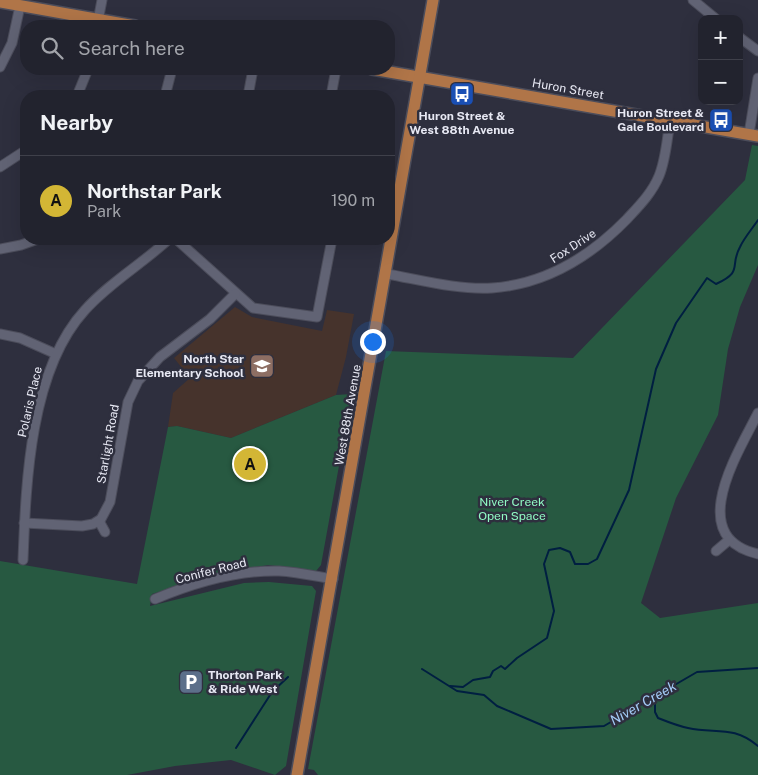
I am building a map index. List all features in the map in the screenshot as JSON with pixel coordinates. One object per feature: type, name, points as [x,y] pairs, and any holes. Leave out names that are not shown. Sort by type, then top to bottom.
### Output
[{"type":"main road","name":"West 88th Avenue","points":[[395,226],[433,0]]},
{"type":"main road","points":[[0,2],[84,20]]},
{"type":"main road","name":"Huron Street","points":[[395,73],[753,135]]},
{"type":"main road","name":"West 88th Avenue","points":[[298,771],[392,245]]},
{"type":"street","points":[[99,20],[102,0]]},
{"type":"street","points":[[693,0],[711,15]]},
{"type":"street","points":[[0,67],[12,43],[20,6]]},
{"type":"street","points":[[743,39],[758,51]]},
{"type":"street","points":[[79,90],[86,75]]},
{"type":"street","points":[[167,90],[170,75]]},
{"type":"street","points":[[249,90],[252,75]]},
{"type":"street","points":[[332,90],[335,75]]},
{"type":"street","points":[[753,135],[758,78]]},
{"type":"street","name":"Fox Drive","points":[[387,274],[465,287],[493,288],[531,281],[563,269],[603,242],[645,199],[659,175],[670,120]]},
{"type":"street","points":[[0,168],[20,154]]},
{"type":"street","points":[[0,249],[20,244]]},
{"type":"street","name":"Polaris Place","points":[[23,560],[27,482],[40,405],[56,354],[66,334],[85,309],[162,245]]},
{"type":"street","points":[[182,245],[235,294],[253,308],[317,317],[331,245]]},
{"type":"street","name":"Starlight Road","points":[[99,521],[108,508],[128,402],[138,381],[160,357],[210,319],[235,294]]},
{"type":"street","points":[[0,334],[20,338],[56,354]]},
{"type":"street","points":[[758,412],[729,471],[720,504],[721,522],[729,540],[740,549],[758,554]]},
{"type":"street","points":[[24,524],[82,526],[99,521],[105,532]]},
{"type":"street","points":[[716,551],[729,540]]},
{"type":"street","name":"Conifer Road","points":[[156,600],[219,579],[251,572],[283,572],[333,579]]},
{"type":"shaded area","name":"North Star Elementary School","points":[[235,307],[252,317],[322,331],[327,310],[354,314],[346,357],[336,395],[231,438],[177,426],[168,427],[173,393],[190,378],[174,358]]},
{"type":"green space","name":"Niver Creek Open Space","points":[[752,145],[758,146],[758,265],[740,307],[728,349],[718,415],[676,498],[641,603],[660,618],[758,603],[758,775],[318,775],[314,770],[308,769],[386,351],[573,358],[745,180]]},
{"type":"green space","points":[[352,394],[321,565],[316,571],[268,565],[215,574],[152,594],[150,606],[244,583],[269,582],[312,586],[316,591],[286,766],[275,775],[231,760],[175,766],[127,775],[0,775],[0,561],[137,584],[168,427],[177,426],[231,438],[336,395]]},
{"type":"waterway","points":[[450,686],[463,687],[473,680],[490,677],[493,671],[501,666],[505,669],[517,658],[547,638],[554,611],[544,564],[549,550],[560,548],[570,552],[575,564],[588,564],[597,559],[629,490],[656,369],[676,323],[707,278],[716,284],[730,276],[733,272],[740,247],[758,220]]},
{"type":"waterway","name":"Niver Creek","points":[[422,669],[457,691],[484,695],[497,706],[551,729],[604,726],[697,672],[758,668]]},
{"type":"waterway","name":"Niver Creek","points":[[236,748],[272,692],[288,677]]},
{"type":"waterway","points":[[655,696],[655,712],[658,718],[688,728],[724,731],[740,735],[758,746]]},
{"type":"place","name":"Huron Street & West 88th Avenue","points":[[462,94]]},
{"type":"place","name":"Huron Street & Gale Boulevard","points":[[721,120]]},
{"type":"place","name":"North Star Elementary School","points":[[262,366]]},
{"type":"place","name":"Northstar Park","points":[[250,464]]},
{"type":"place","name":"Thorton Park & Ride West","points":[[191,682]]}]
